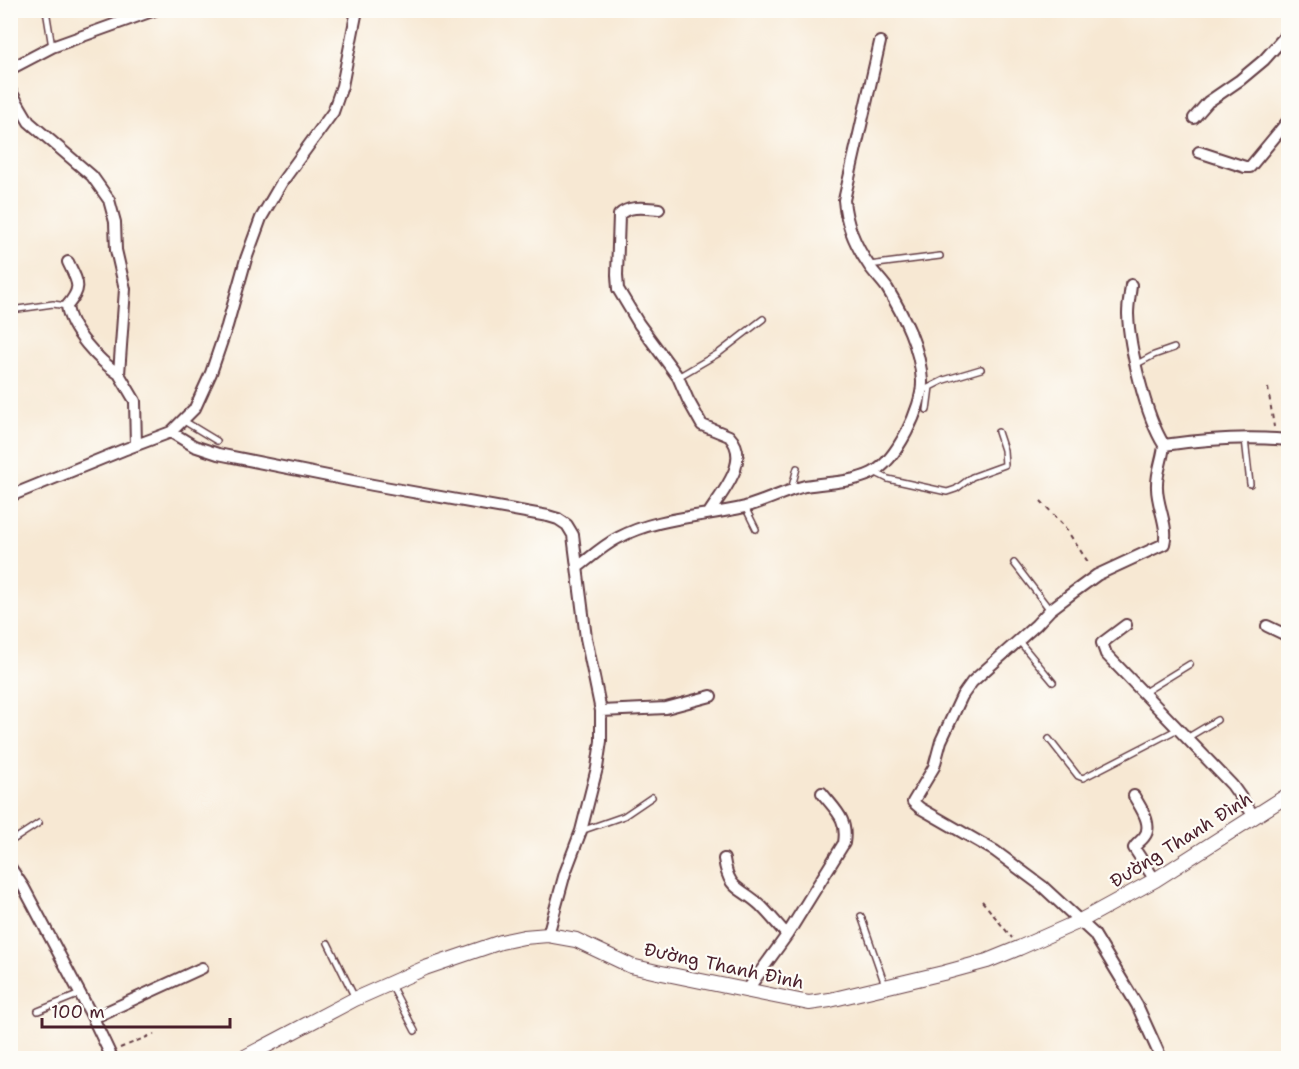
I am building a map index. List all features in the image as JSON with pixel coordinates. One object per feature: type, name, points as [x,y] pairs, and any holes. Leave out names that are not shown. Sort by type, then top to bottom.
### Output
[{"type":"street","points":[[10,69],[52,47],[155,10]]},
{"type":"street","points":[[10,496],[171,432],[195,408],[211,373],[261,218],[282,182],[333,112],[342,86],[357,10]]},
{"type":"street","points":[[1194,118],[1208,102],[1258,66],[1288,33]]},
{"type":"street","points":[[578,567],[616,538],[633,531],[672,520],[746,507],[792,490],[852,480],[874,472],[894,452],[908,429],[926,389],[919,359],[902,315],[869,265],[845,217],[844,200],[880,42]]},
{"type":"street","points":[[10,90],[28,122],[92,176],[109,200],[115,222],[116,250],[125,289],[119,374]]},
{"type":"street","points":[[1199,152],[1250,167],[1288,121]]},
{"type":"street","points":[[659,209],[640,207],[624,210],[619,215],[618,289],[639,324],[678,377],[702,425],[729,436],[738,454],[736,471],[709,513]]},
{"type":"street","points":[[68,262],[79,284],[78,292],[67,306],[68,315],[72,324],[106,366],[119,374],[135,401],[136,445]]},
{"type":"street","points":[[1131,285],[1128,311],[1130,336],[1151,421],[1164,445],[1157,476],[1157,489],[1166,536],[1164,544],[1096,575],[1050,610],[972,682],[962,696],[941,741],[934,767],[913,803],[995,851],[1042,886],[1094,934],[1137,1005],[1161,1059]]},
{"type":"street","points":[[171,432],[194,446],[218,454],[558,519],[567,525],[573,535],[586,638],[601,711],[601,741],[597,768],[581,831],[548,935]]},
{"type":"street","points":[[1164,445],[1245,437],[1288,440]]},
{"type":"street","points":[[1126,625],[1102,643],[1106,654],[1232,785],[1254,816]]},
{"type":"street","points":[[1267,626],[1288,636]]},
{"type":"street","points":[[601,711],[666,708],[711,696]]},
{"type":"street","points":[[748,989],[787,935],[844,843],[846,830],[842,817],[822,793]]},
{"type":"street","name":"Đường Thanh Đình","points":[[243,1059],[355,999],[425,968],[501,942],[524,937],[548,935],[576,940],[640,968],[809,1003],[886,987],[987,961],[1080,921],[1155,880],[1288,795]]},
{"type":"street","points":[[1134,796],[1148,827],[1144,837],[1134,848],[1155,880]]},
{"type":"street","points":[[724,859],[731,883],[759,905],[787,935]]},
{"type":"street","points":[[10,867],[24,888],[93,1018],[110,1056]]},
{"type":"street","points":[[93,1018],[202,968]]},
{"type":"lane","points":[[46,10],[52,47]]},
{"type":"lane","points":[[869,265],[940,256]]},
{"type":"lane","points":[[18,309],[53,304],[67,306]]},
{"type":"lane","points":[[678,377],[718,353],[763,319]]},
{"type":"lane","points":[[1137,364],[1174,348]]},
{"type":"lane","points":[[927,410],[926,389],[944,380],[981,369]]},
{"type":"lane","points":[[184,421],[217,441]]},
{"type":"lane","points":[[874,472],[888,479],[947,492],[957,489],[972,477],[1005,465],[1004,450],[998,432]]},
{"type":"lane","points":[[1245,437],[1250,484]]},
{"type":"lane","points":[[792,490],[796,468]]},
{"type":"lane","points":[[746,507],[756,529]]},
{"type":"lane","points":[[1014,563],[1050,610]]},
{"type":"lane","points":[[1018,640],[1053,682]]},
{"type":"lane","points":[[1143,693],[1190,664]]},
{"type":"lane","points":[[1187,738],[1217,720]]},
{"type":"lane","points":[[1049,739],[1078,776],[1083,778],[1178,729]]},
{"type":"lane","points":[[581,831],[624,816],[652,797]]},
{"type":"lane","points":[[10,842],[39,823]]},
{"type":"lane","points":[[861,916],[886,987]]},
{"type":"lane","points":[[328,943],[355,999]]},
{"type":"lane","points":[[390,984],[415,1031]]},
{"type":"lane","points":[[38,1011],[80,994]]},
{"type":"path","points":[[1268,388],[1275,439]]},
{"type":"path","points":[[1041,501],[1064,526],[1096,575]]},
{"type":"path","points":[[982,901],[1019,948]]},
{"type":"path","points":[[110,1056],[154,1035]]}]
